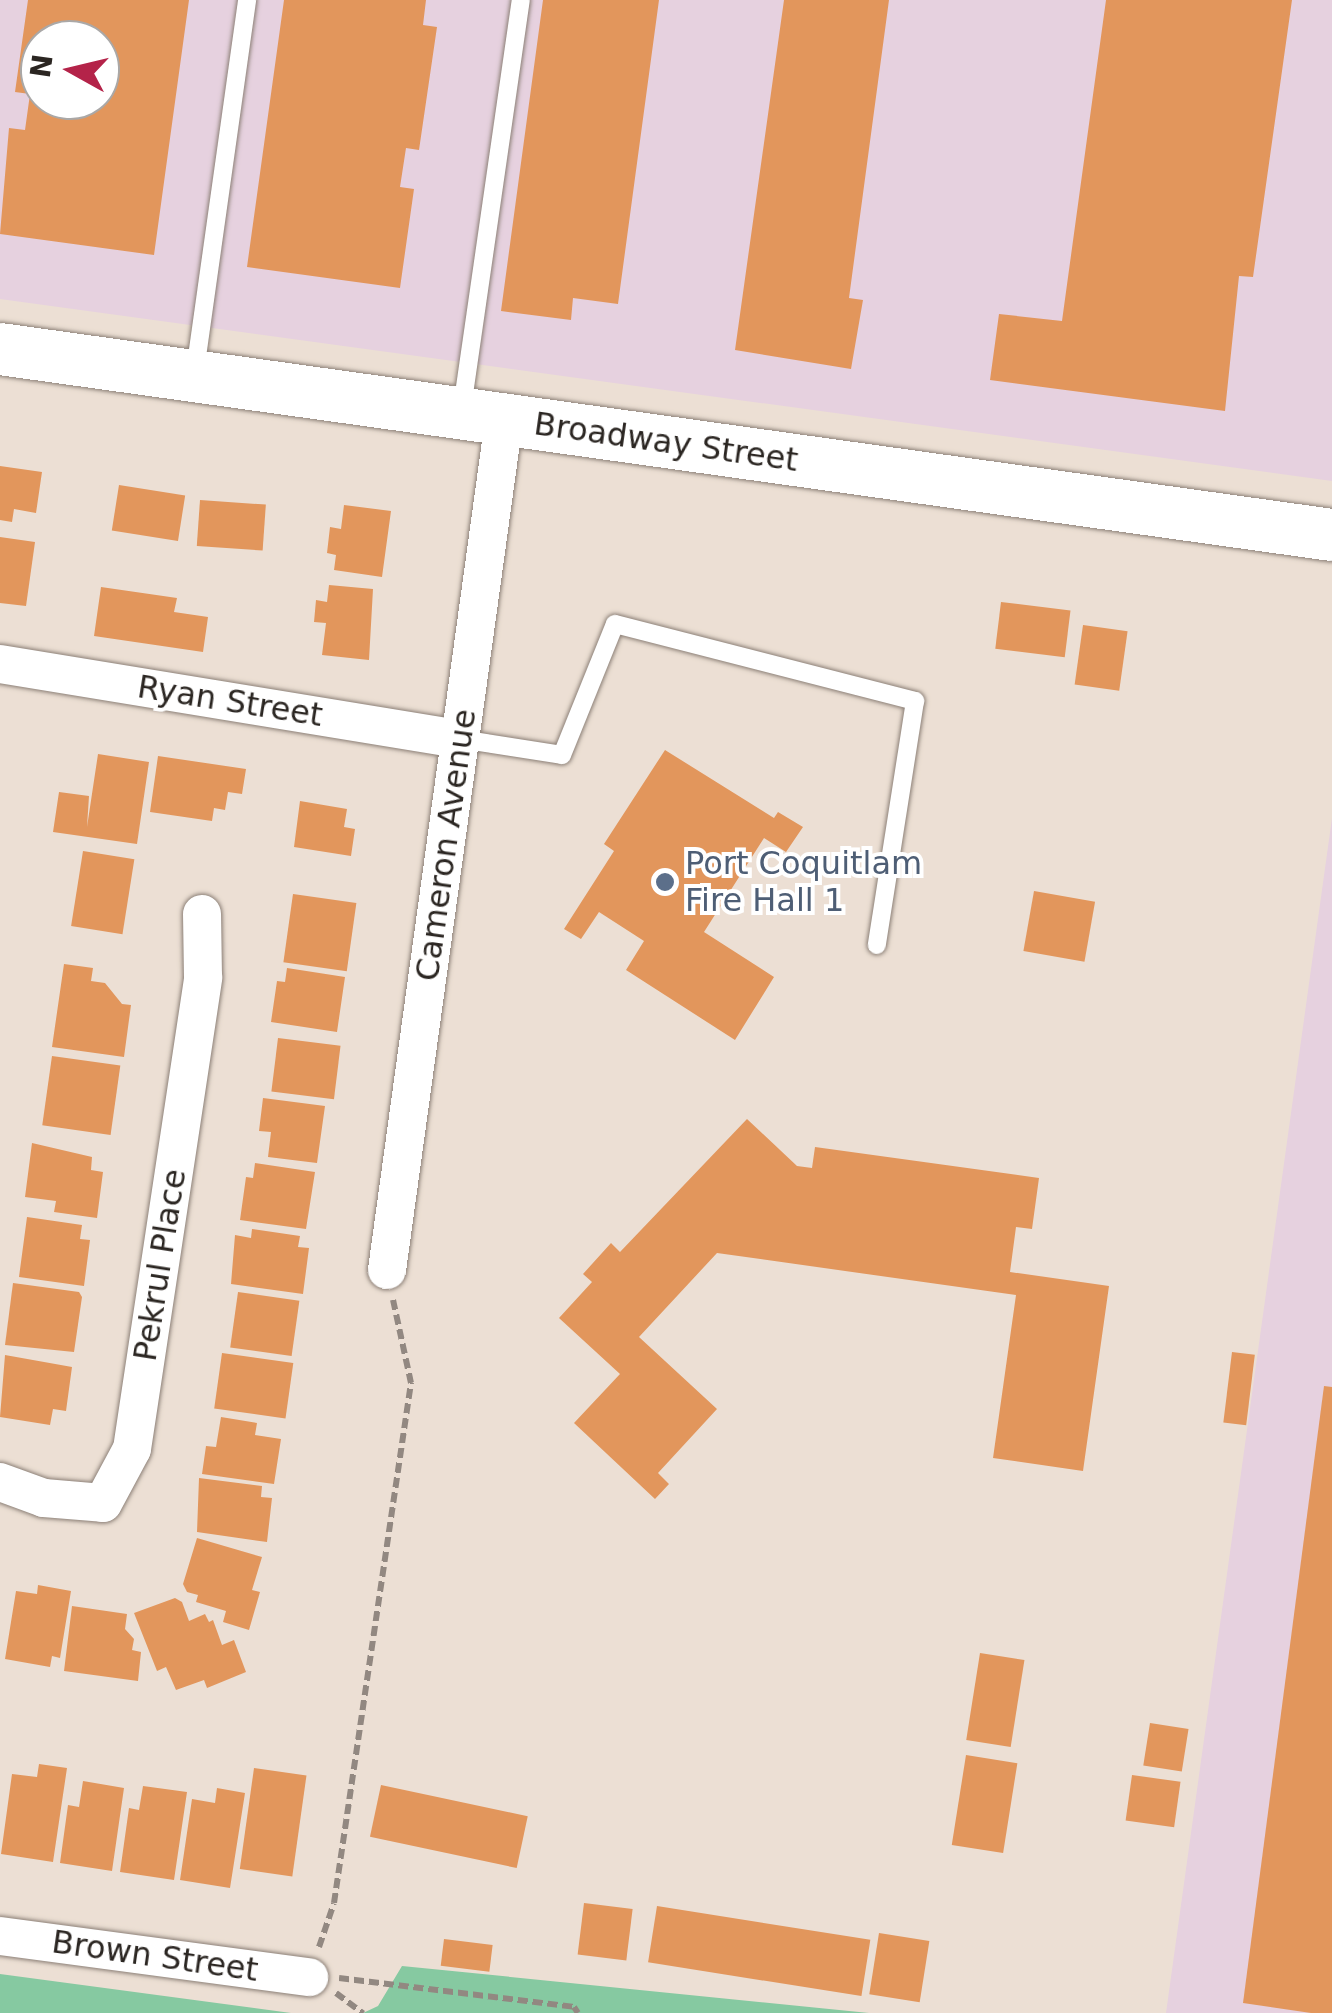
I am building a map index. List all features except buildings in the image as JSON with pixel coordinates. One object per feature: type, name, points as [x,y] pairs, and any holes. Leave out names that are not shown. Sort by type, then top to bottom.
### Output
[{"type":"main road","name":"Broadway Street","points":[[0,350],[1332,535]]},
{"type":"street","name":"Cameron Avenue","points":[[387,1270],[460,739],[482,417]]},
{"type":"street","name":"Ryan Street","points":[[0,664],[460,739]]},
{"type":"street","name":"Pekrul Place","points":[[0,1482],[44,1498],[103,1504],[132,1449],[204,977],[202,914]]},
{"type":"street","name":"Brown Street","points":[[0,1936],[309,1977]]},
{"type":"lane","points":[[194,376],[247,0]]},
{"type":"lane","points":[[482,417],[521,0]]},
{"type":"lane","points":[[460,739],[562,754],[615,624],[915,701],[877,946]]},
{"type":"path","points":[[387,1270],[411,1384],[334,1903],[309,1977],[402,1983],[574,2008],[578,2013]]},
{"type":"shaded area","points":[[0,0],[1332,0],[1332,481],[0,299]]},
{"type":"shaded area","points":[[1332,818],[1332,2013],[1166,2013]]},
{"type":"green space","points":[[402,1966],[869,2013],[363,2013],[378,2006]]},
{"type":"green space","points":[[0,1974],[291,2013],[0,2013]]},
{"type":"place","name":"Port Coquitlam Fire Hall 1","points":[[665,882]]}]
